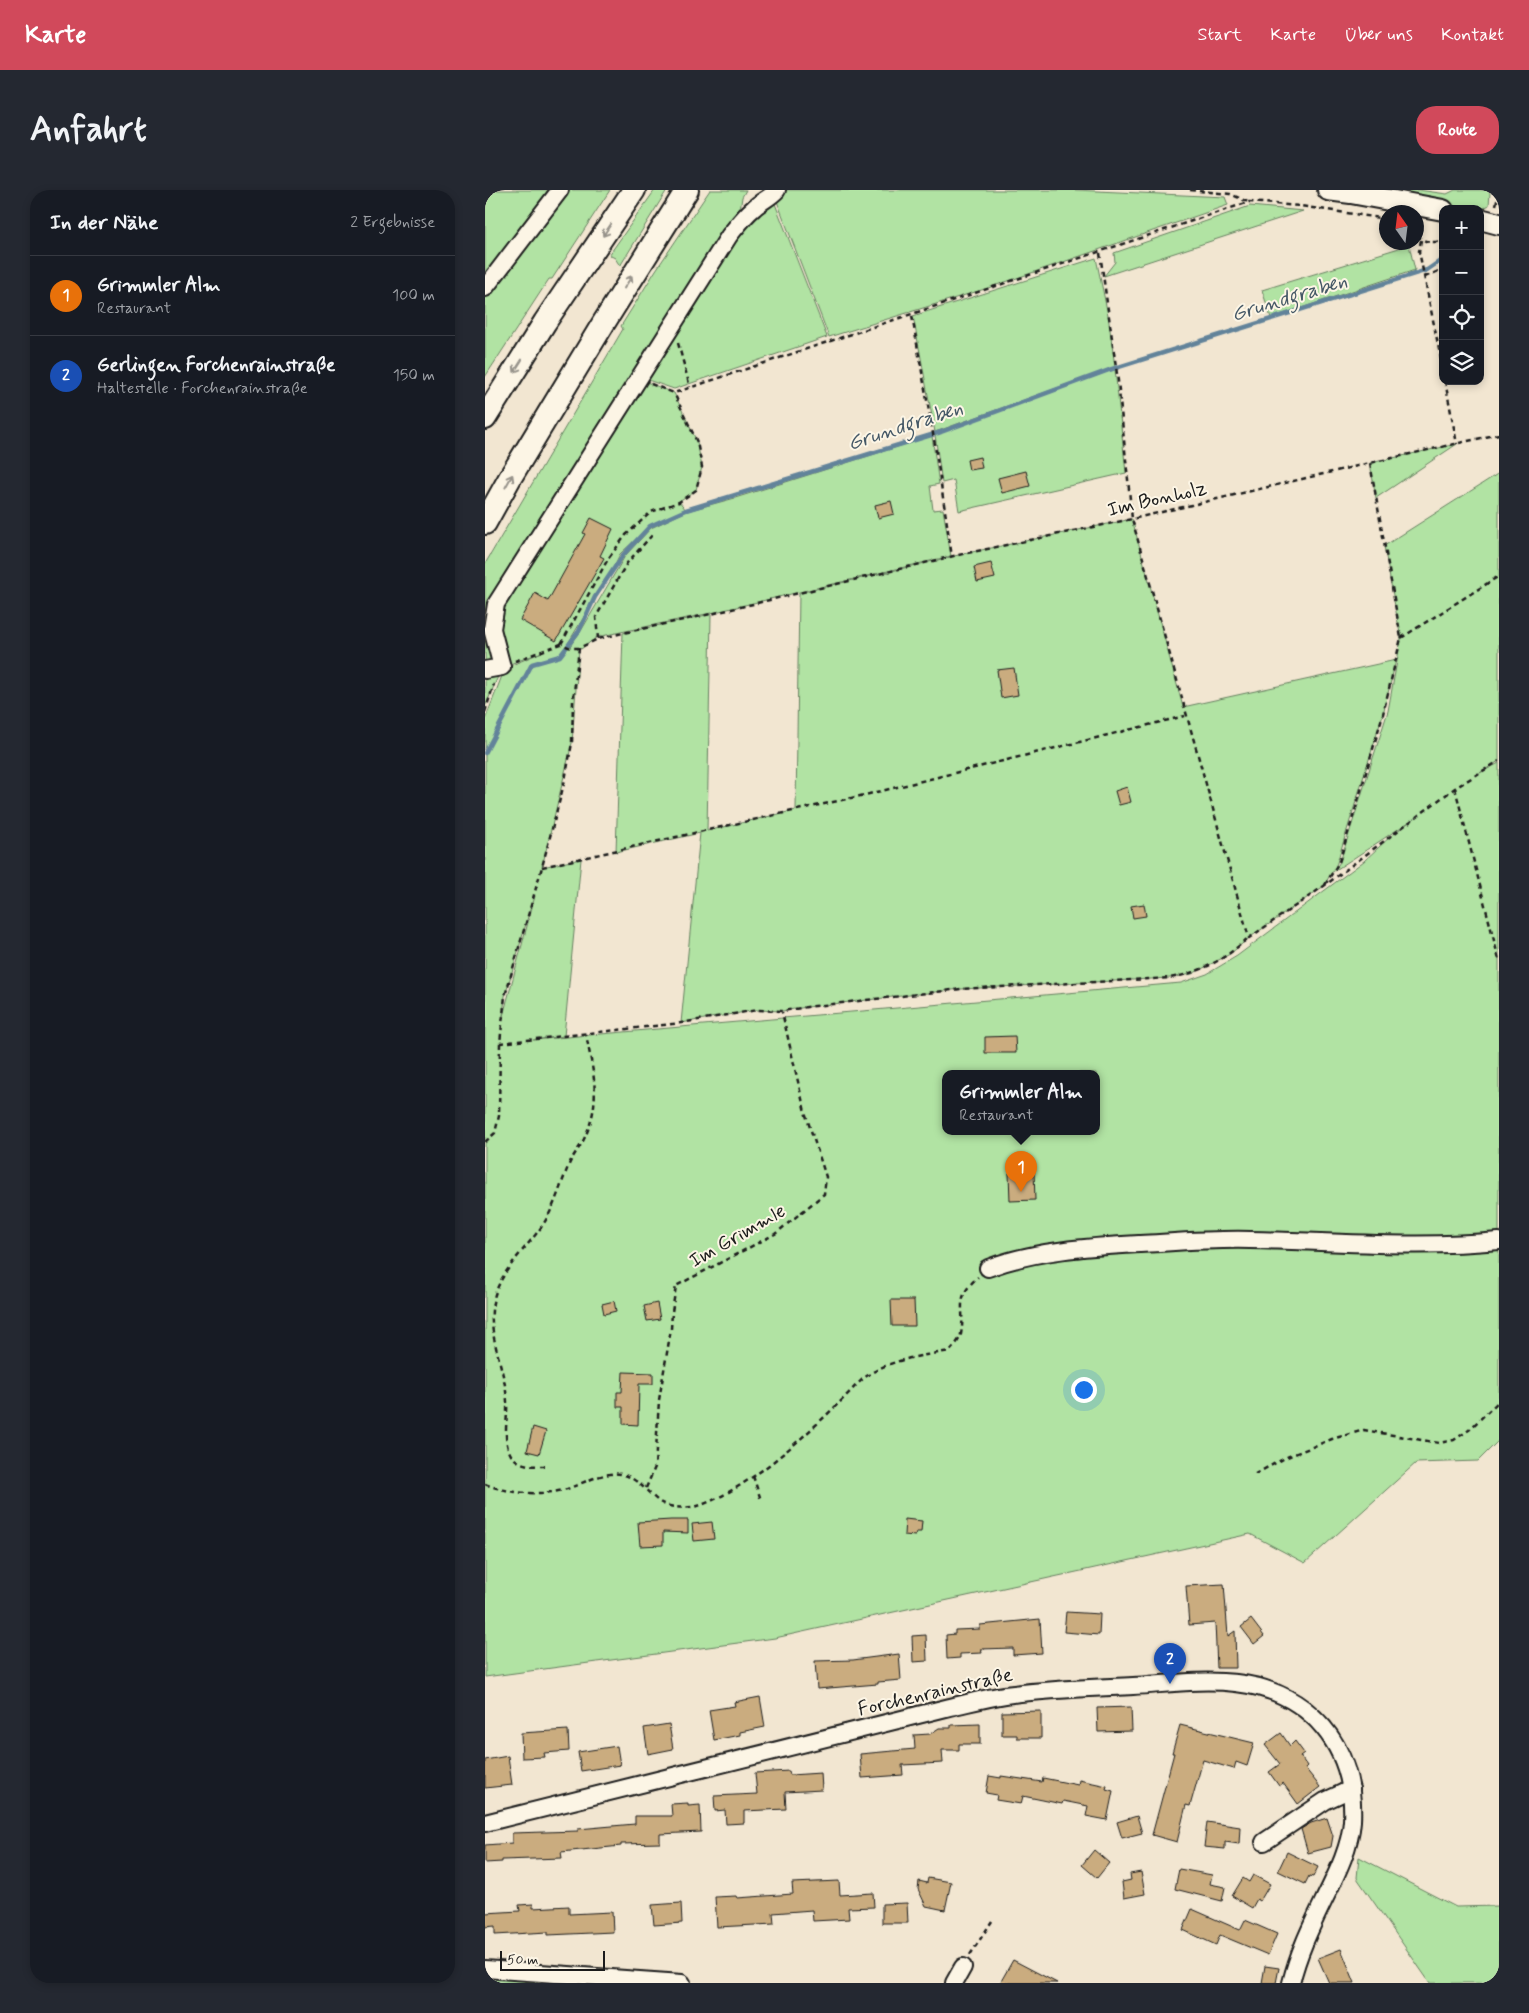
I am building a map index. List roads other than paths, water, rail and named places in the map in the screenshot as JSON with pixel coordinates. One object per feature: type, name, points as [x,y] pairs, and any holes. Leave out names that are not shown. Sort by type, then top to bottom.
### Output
[{"type":"highway","points":[[485,418],[545,322],[634,190]]},
{"type":"highway","points":[[485,523],[511,476],[603,324],[687,190]]},
{"type":"main road","points":[[1328,190],[1351,192],[1439,209]]},
{"type":"main road","points":[[1484,220],[1499,224]]},
{"type":"street","points":[[485,288],[560,190]]},
{"type":"street","points":[[485,670],[502,667],[492,629],[496,604],[720,250],[743,217],[772,196],[777,190]]},
{"type":"street","points":[[988,1268],[1040,1254],[1129,1244],[1249,1240],[1350,1244],[1499,1242]]},
{"type":"street","name":"Forchenrainstraße","points":[[485,1823],[1004,1695],[1057,1690],[1203,1682],[1236,1683],[1278,1694],[1312,1716],[1333,1740],[1348,1771],[1351,1789],[1352,1822],[1345,1852],[1298,1955],[1291,1983]]},
{"type":"street","points":[[1264,1842],[1325,1800],[1351,1789]]},
{"type":"street","points":[[954,1983],[963,1967]]},
{"type":"street","points":[[485,1969],[682,1983]]},
{"type":"waterway","name":"Grundgraben","points":[[485,753],[532,664],[560,656],[579,631],[595,597],[623,555],[650,526],[686,510],[941,432],[1109,370],[1427,270],[1439,262]]},
{"type":"place","name":"Grimmler Alm","points":[[1021,1192]]},
{"type":"place","name":"Gerlingen Forchenrainstraße","points":[[1170,1684]]}]
